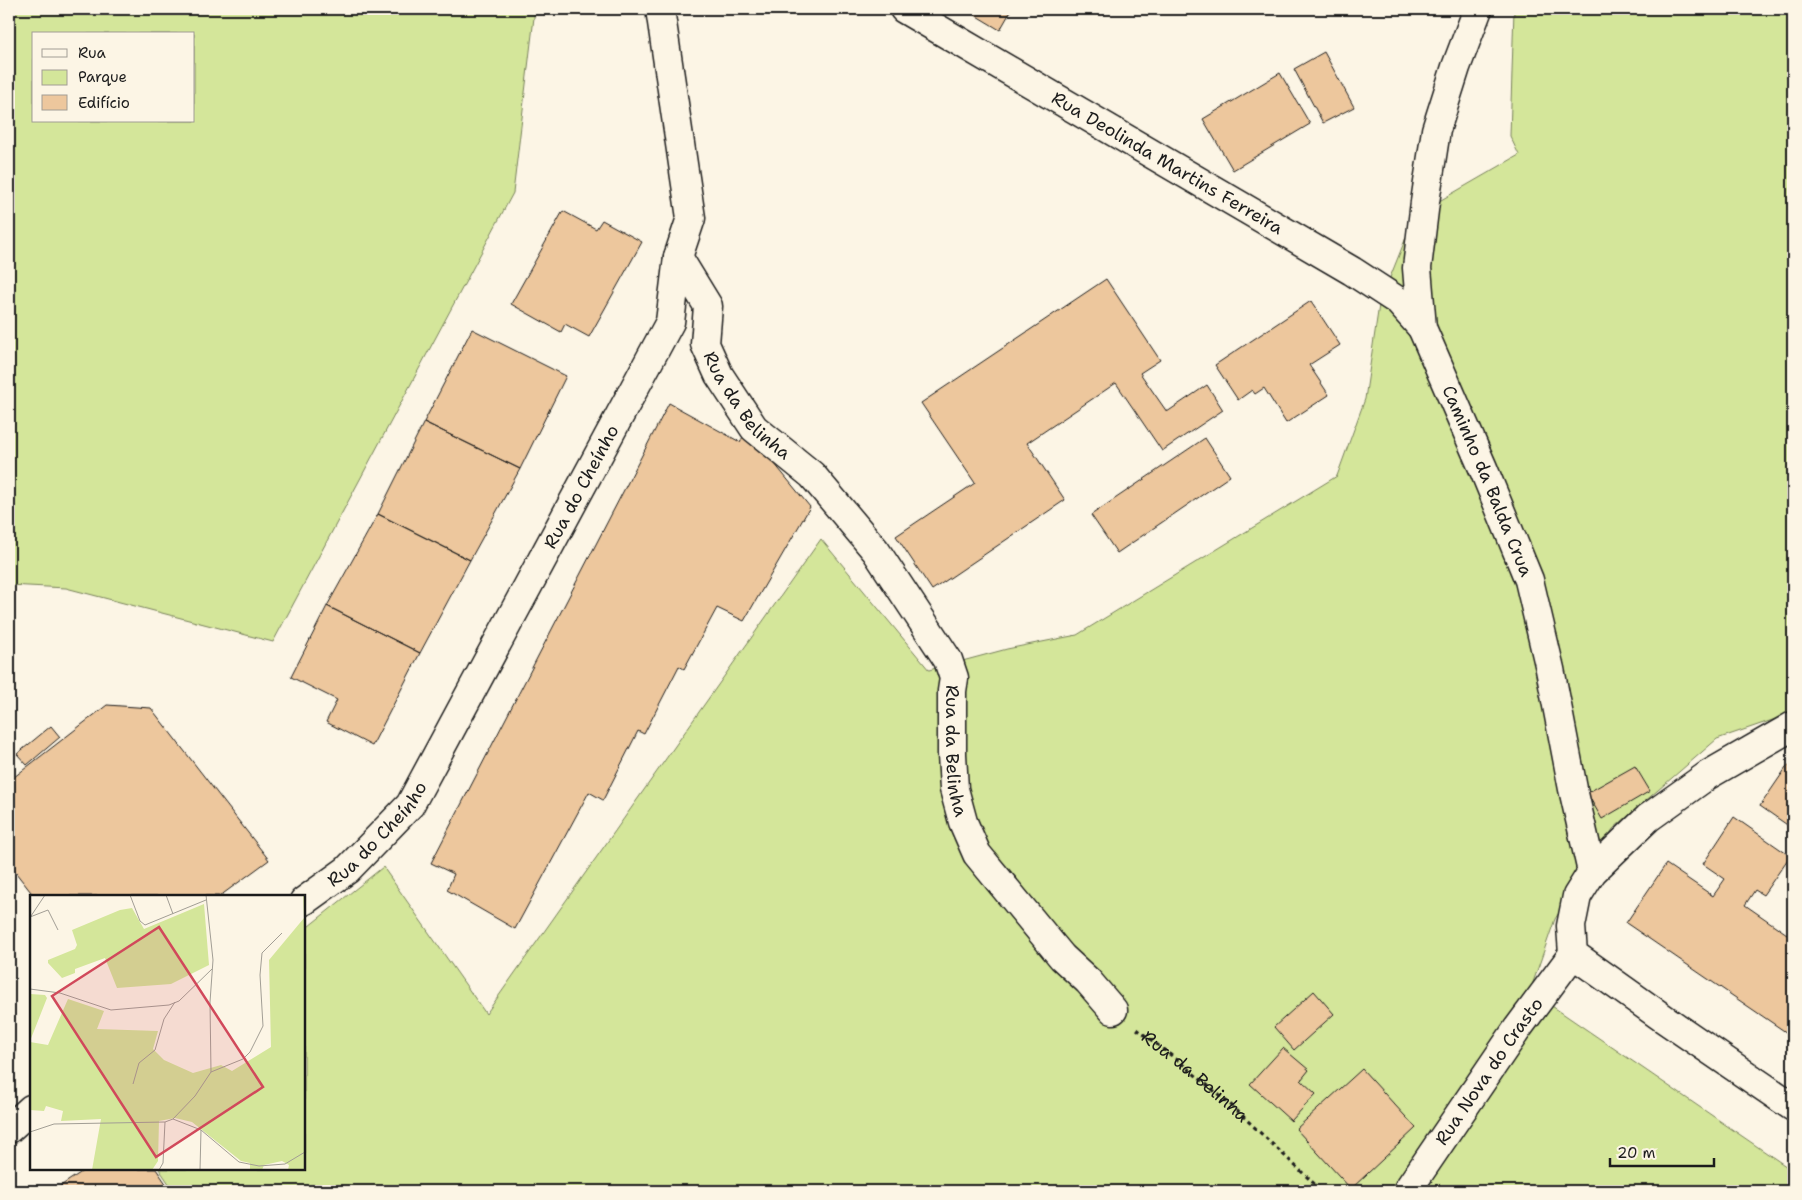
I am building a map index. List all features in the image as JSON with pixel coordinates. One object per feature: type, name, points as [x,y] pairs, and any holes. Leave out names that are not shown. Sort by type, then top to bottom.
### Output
[{"type":"street","name":"Rua do Cheínho","points":[[305,900],[347,870],[410,805],[670,322],[678,257],[691,218],[660,9]]},
{"type":"street","name":"Rua Deolinda Martins Ferreira","points":[[904,9],[1352,271],[1398,300],[1422,328]]},
{"type":"street","name":"Caminho da Balda Crua","points":[[1478,9],[1456,67],[1436,130],[1417,268],[1422,328],[1529,580],[1550,669],[1573,789],[1592,872]]},
{"type":"street","name":"Rua da Belinha","points":[[678,257],[708,306],[705,344],[719,374],[754,428],[812,475],[876,551],[948,660],[954,678],[952,690],[954,788],[963,822],[977,854],[1062,957],[1088,981],[1113,1010]]},
{"type":"street","points":[[1793,726],[1708,775],[1648,818],[1592,872],[1577,896],[1571,926],[1573,954],[1793,1107]]},
{"type":"street","name":"Rua Nova do Crasto","points":[[1407,1191],[1518,1028],[1573,954]]},
{"type":"street","points":[[9,1129],[30,1110]]},
{"type":"path","name":"Rua da Belinha","points":[[1113,1010],[1232,1106],[1322,1191]]},
{"type":"green space","points":[[9,9],[535,9],[513,193],[273,642],[66,588],[9,585]]},
{"type":"green space","points":[[1514,9],[1793,9],[1793,713],[1717,739],[1613,829],[1555,919],[1530,991],[1793,1171],[1793,1191],[174,1191],[160,1170],[305,1170],[305,929],[383,867],[486,1014],[821,539],[929,670],[1007,649],[1077,635],[1337,476],[1365,399],[1379,305],[1415,215],[1519,155],[1510,136]]},
{"type":"building","points":[[965,9],[1012,9],[1000,30]]},
{"type":"building","points":[[1324,52],[1354,107],[1323,123],[1294,69]]},
{"type":"building","points":[[1280,73],[1310,124],[1233,170],[1203,119]]},
{"type":"building","points":[[563,211],[596,229],[602,220],[642,242],[589,337],[565,324],[561,332],[511,304]]},
{"type":"building","points":[[1106,279],[1160,360],[1140,373],[1167,412],[1207,385],[1223,410],[1162,451],[1116,383],[1027,443],[1065,500],[932,590],[896,536],[975,483],[921,403]]},
{"type":"building","points":[[1311,301],[1340,345],[1309,365],[1329,395],[1286,423],[1264,388],[1255,394],[1252,390],[1238,400],[1215,365]]},
{"type":"building","points":[[472,329],[566,376],[520,469],[424,422]]},
{"type":"building","points":[[669,403],[740,442],[747,430],[810,507],[744,621],[717,608],[684,669],[679,666],[644,734],[638,731],[603,800],[589,792],[515,929],[447,890],[454,874],[431,863]]},
{"type":"building","points":[[424,422],[520,469],[470,560],[378,514]]},
{"type":"building","points":[[1205,438],[1230,476],[1117,553],[1091,515]]},
{"type":"building","points":[[378,514],[470,560],[420,653],[327,606]]},
{"type":"building","points":[[327,606],[420,653],[372,746],[326,722],[337,700],[291,677]]},
{"type":"building","points":[[107,705],[151,708],[269,860],[221,895],[33,895],[9,864],[9,781]]},
{"type":"building","points":[[51,726],[60,737],[27,765],[17,754]]},
{"type":"building","points":[[1788,765],[1793,769],[1793,829],[1760,806]]},
{"type":"building","points":[[1635,766],[1650,791],[1602,819],[1587,793]]},
{"type":"building","points":[[1734,817],[1790,856],[1763,895],[1755,890],[1745,905],[1787,934],[1793,925],[1793,1037],[1626,923],[1666,864],[1713,896],[1725,879],[1703,864]]},
{"type":"building","points":[[1314,991],[1334,1014],[1294,1050],[1274,1027]]},
{"type":"building","points":[[1283,1048],[1309,1070],[1301,1080],[1316,1094],[1291,1121],[1250,1084]]},
{"type":"building","points":[[1362,1069],[1416,1128],[1351,1189],[1296,1129]]},
{"type":"building","points":[[84,1170],[157,1170],[171,1191],[53,1191]]}]
